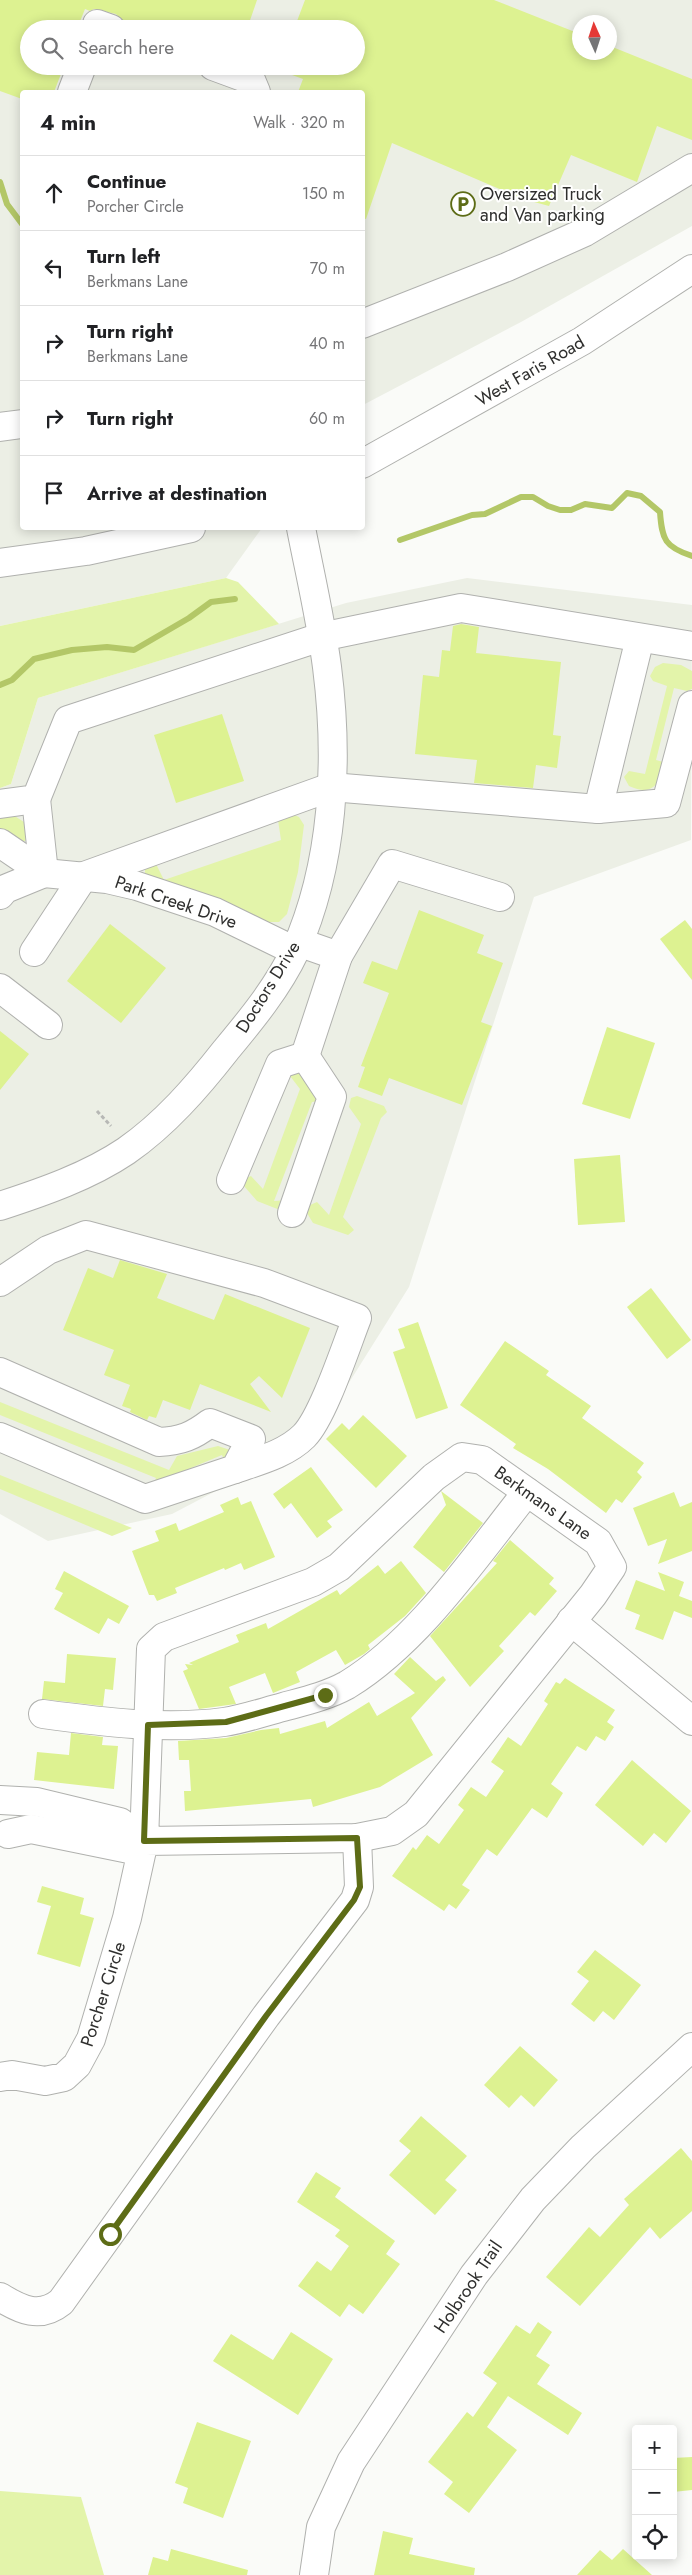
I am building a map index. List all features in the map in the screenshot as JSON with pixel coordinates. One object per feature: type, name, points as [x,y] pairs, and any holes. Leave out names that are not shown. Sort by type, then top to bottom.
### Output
[{"type":"street","points":[[73,90],[79,75]]},
{"type":"street","points":[[237,75],[251,80],[255,90]]},
{"type":"street","points":[[365,323],[508,267],[586,232],[692,168]]},
{"type":"street","name":"West Faris Road","points":[[365,462],[582,341],[692,269]]},
{"type":"street","points":[[0,427],[20,424]]},
{"type":"street","points":[[0,563],[86,551],[182,530]]},
{"type":"street","name":"Doctors Drive","points":[[0,1206],[90,1171],[125,1151],[151,1131],[209,1073],[259,1009],[296,946],[319,884],[330,809],[332,734],[327,667],[301,530]]},
{"type":"street","points":[[0,895],[5,889],[44,872],[36,799],[68,720],[321,637],[460,608],[692,646]]},
{"type":"street","points":[[598,809],[640,638]]},
{"type":"street","points":[[34,952],[84,876],[331,786],[598,809],[666,803],[692,705]]},
{"type":"street","points":[[0,804],[36,799]]},
{"type":"street","name":"Park Creek Drive","points":[[0,843],[44,872],[84,876],[137,886],[215,912],[296,946],[338,956]]},
{"type":"street","points":[[305,1056],[338,956],[392,864],[500,897]]},
{"type":"street","points":[[0,988],[48,1025]]},
{"type":"street","points":[[231,1180],[280,1064],[305,1056]]},
{"type":"street","points":[[292,1213],[332,1097],[305,1056]]},
{"type":"street","points":[[0,1282],[48,1250],[86,1235],[264,1283],[357,1318],[318,1415],[304,1436],[278,1453],[235,1469],[145,1499],[0,1437]]},
{"type":"street","points":[[0,1372],[159,1442],[179,1441],[194,1435],[210,1423],[251,1439],[235,1469]]},
{"type":"street","name":"Berkmans Lane","points":[[4,1839],[31,1830],[129,1849],[144,1841],[357,1838],[392,1831],[416,1814],[594,1595],[612,1567],[598,1542],[482,1460],[462,1457],[434,1477],[339,1567],[313,1582],[164,1637],[151,1649],[144,1841]]},
{"type":"street","points":[[43,1714],[148,1725],[226,1722],[325,1695],[347,1685],[376,1663],[431,1613],[527,1492]]},
{"type":"street","points":[[571,1621],[692,1721]]},
{"type":"street","name":"Berkmans Lane","points":[[4,1839],[10,1824],[0,1801],[37,1802],[120,1822],[144,1841]]},
{"type":"street","points":[[0,2297],[29,2312],[53,2308],[61,2302],[266,2016],[354,1900],[360,1887],[357,1838]]},
{"type":"street","name":"Porcher Circle","points":[[0,2077],[12,2075],[45,2081],[64,2076],[77,2065],[91,2039],[107,1988],[127,1918],[144,1841]]},
{"type":"street","name":"Holbrook Trail","points":[[314,2575],[321,2527],[351,2462],[474,2275],[502,2237],[552,2180],[583,2148],[692,2047]]},
{"type":"path","points":[[97,1111],[111,1126]]},
{"type":"shaded area","points":[[0,0],[692,0],[692,226],[521,322],[365,404],[365,90],[20,90],[20,530],[261,530],[226,578],[0,626]]},
{"type":"shaded area","points":[[467,578],[692,605],[691,840],[534,897],[409,1287],[313,1440],[172,1514],[48,1541],[0,1514],[0,788],[11,784],[38,698],[346,603]]},
{"type":"green space","points":[[226,578],[238,582],[279,624],[38,698],[11,784],[0,788],[0,626]]},
{"type":"green space","points":[[663,663],[681,665],[692,671],[692,689],[687,691],[674,688],[656,760],[667,763],[668,771],[652,788],[648,790],[636,789],[629,786],[624,777],[629,771],[645,774],[667,686],[653,681],[650,676],[655,667]]},
{"type":"green space","points":[[292,814],[299,817],[304,825],[298,872],[287,914],[279,922],[266,922],[145,877],[145,868],[155,862],[164,880],[281,840],[278,820]]},
{"type":"green space","points":[[13,815],[24,822],[27,837],[25,841],[21,842],[0,830],[0,817]]},
{"type":"green space","points":[[292,1064],[332,1099],[312,1102],[274,1201],[288,1200],[285,1212],[257,1201],[243,1185],[246,1178],[251,1176],[263,1189],[300,1089],[290,1076]]},
{"type":"green space","points":[[357,1096],[384,1106],[387,1112],[381,1118],[343,1217],[354,1230],[348,1235],[313,1223],[307,1213],[310,1205],[317,1202],[329,1215],[361,1124],[349,1107],[351,1098]]},
{"type":"green space","points":[[0,1402],[169,1470],[177,1456],[218,1446],[230,1450],[227,1467],[222,1455],[162,1480],[151,1492],[156,1478],[0,1415]]},
{"type":"green space","points":[[0,1475],[132,1528],[112,1536],[0,1489]]},
{"type":"green space","points":[[0,2491],[81,2497],[104,2575],[0,2575]]},
{"type":"building","points":[[0,0],[257,0],[250,20],[121,20],[116,14],[85,9],[81,20],[20,20],[20,75],[61,75],[55,90],[20,90],[20,98],[0,91]]},
{"type":"building","points":[[305,0],[494,0],[572,31],[572,60],[617,60],[617,49],[692,79],[692,140],[657,126],[637,182],[571,155],[549,206],[523,199],[392,143],[365,219],[365,90],[299,90],[303,79],[292,75],[365,75],[365,20],[297,20]]},
{"type":"building","points":[[461,624],[479,627],[476,653],[561,662],[553,735],[561,736],[557,768],[536,765],[533,788],[474,783],[477,760],[415,754],[423,675],[439,677],[442,650],[450,651],[453,626]]},
{"type":"building","points":[[222,714],[244,781],[176,803],[154,735]]},
{"type":"building","points":[[419,910],[484,935],[477,953],[503,963],[481,1022],[492,1026],[462,1105],[389,1078],[382,1096],[358,1087],[365,1067],[361,1066],[389,993],[363,983],[372,961],[397,970]]},
{"type":"building","points":[[685,920],[692,929],[692,980],[660,939]]},
{"type":"building","points":[[110,924],[166,968],[121,1023],[67,981]]},
{"type":"building","points":[[607,1027],[655,1043],[630,1119],[582,1104]]},
{"type":"building","points":[[0,1031],[29,1054],[0,1090]]},
{"type":"building","points":[[620,1155],[625,1222],[578,1225],[574,1159]]},
{"type":"building","points":[[120,1260],[167,1274],[157,1298],[214,1320],[225,1294],[310,1328],[282,1398],[259,1376],[250,1384],[271,1412],[200,1384],[190,1410],[163,1400],[156,1418],[149,1416],[147,1420],[130,1412],[131,1409],[122,1406],[130,1385],[104,1375],[114,1350],[63,1330],[88,1268],[113,1278]]},
{"type":"building","points":[[651,1288],[691,1340],[667,1359],[627,1307]]},
{"type":"building","points":[[418,1322],[448,1408],[416,1419],[393,1352],[405,1348],[398,1329]]},
{"type":"building","points":[[505,1341],[549,1371],[546,1375],[591,1406],[582,1418],[644,1463],[637,1472],[642,1477],[622,1503],[616,1499],[606,1513],[548,1469],[513,1448],[516,1444],[460,1405]]},
{"type":"building","points":[[363,1415],[407,1456],[376,1488],[326,1439],[342,1423],[349,1430]]},
{"type":"building","points":[[311,1467],[343,1510],[327,1521],[332,1527],[317,1538],[291,1503],[284,1509],[273,1494]]},
{"type":"building","points":[[441,1491],[483,1523],[444,1572],[413,1547],[446,1505]]},
{"type":"building","points":[[674,1492],[680,1507],[692,1502],[692,1551],[658,1564],[667,1539],[648,1546],[633,1508]]},
{"type":"building","points":[[238,1497],[241,1505],[251,1501],[275,1557],[244,1570],[241,1563],[225,1570],[224,1568],[175,1588],[177,1593],[157,1601],[154,1595],[149,1595],[132,1551],[159,1541],[155,1531],[176,1523],[179,1531],[224,1512],[220,1505]]},
{"type":"building","points":[[510,1540],[554,1578],[549,1584],[557,1591],[535,1616],[530,1612],[499,1646],[504,1651],[470,1687],[430,1636],[497,1563],[493,1561]]},
{"type":"building","points":[[401,1561],[426,1593],[405,1616],[368,1645],[370,1649],[364,1654],[345,1665],[336,1650],[296,1672],[300,1682],[273,1693],[265,1673],[229,1687],[236,1704],[199,1709],[183,1671],[188,1669],[185,1664],[193,1665],[189,1663],[239,1642],[236,1635],[266,1623],[268,1629],[337,1590],[340,1595],[378,1565],[385,1574]]},
{"type":"building","points":[[64,1571],[129,1606],[119,1624],[108,1618],[99,1634],[54,1609],[63,1593],[55,1589]]},
{"type":"building","points":[[658,1572],[684,1582],[679,1596],[692,1601],[692,1618],[674,1611],[663,1640],[635,1629],[640,1615],[625,1609],[636,1580],[665,1591]]},
{"type":"building","points":[[67,1654],[116,1658],[113,1690],[105,1689],[103,1706],[42,1699],[44,1681],[65,1683]]},
{"type":"building","points":[[410,1657],[436,1681],[443,1676],[446,1680],[411,1718],[433,1755],[380,1787],[313,1807],[311,1799],[185,1811],[184,1791],[191,1791],[189,1760],[179,1760],[178,1741],[226,1738],[279,1728],[280,1734],[325,1721],[327,1728],[369,1702],[377,1716],[415,1693],[394,1674]]},
{"type":"building","points":[[565,1678],[615,1710],[607,1722],[614,1727],[605,1741],[596,1736],[586,1751],[577,1746],[551,1784],[563,1793],[547,1818],[532,1808],[497,1856],[487,1849],[462,1885],[470,1890],[456,1909],[449,1904],[444,1911],[392,1876],[413,1847],[416,1850],[427,1835],[439,1844],[464,1810],[458,1805],[471,1787],[486,1797],[504,1771],[491,1762],[508,1737],[521,1746],[548,1704],[544,1701],[556,1682],[560,1684]]},
{"type":"building","points":[[71,1733],[103,1737],[102,1745],[118,1746],[114,1789],[34,1780],[37,1752],[69,1755]]},
{"type":"building","points":[[632,1760],[691,1811],[666,1843],[654,1833],[643,1846],[595,1805]]},
{"type":"building","points":[[42,1886],[84,1898],[80,1914],[94,1918],[80,1967],[37,1954],[51,1906],[37,1902]]},
{"type":"building","points":[[595,1950],[641,1985],[614,2020],[603,2011],[594,2022],[571,2004],[589,1981],[577,1972]]},
{"type":"building","points":[[520,2046],[558,2080],[534,2107],[521,2095],[509,2108],[484,2085]]},
{"type":"building","points":[[421,2116],[467,2156],[445,2180],[457,2190],[435,2215],[389,2175],[411,2151],[399,2141]]},
{"type":"building","points":[[681,2148],[692,2161],[692,2211],[660,2239],[650,2227],[580,2306],[546,2277],[589,2227],[600,2237],[629,2205],[624,2199]]},
{"type":"building","points":[[316,2172],[341,2188],[335,2197],[395,2241],[386,2254],[400,2264],[363,2314],[349,2304],[340,2317],[298,2286],[317,2261],[331,2271],[349,2246],[335,2236],[340,2230],[297,2202]]},
{"type":"building","points":[[538,2322],[552,2332],[536,2356],[550,2365],[537,2384],[582,2413],[568,2435],[508,2396],[487,2427],[517,2450],[469,2513],[444,2494],[453,2482],[428,2462],[467,2412],[473,2417],[497,2383],[483,2373],[516,2325],[530,2334]]},
{"type":"building","points":[[291,2332],[333,2359],[298,2415],[213,2361],[231,2334],[273,2360]]},
{"type":"building","points":[[197,2422],[251,2441],[223,2518],[183,2503],[188,2488],[175,2483]]},
{"type":"building","points":[[692,2457],[692,2490],[677,2492],[677,2458]]},
{"type":"building","points":[[383,2531],[413,2538],[409,2554],[475,2568],[474,2575],[374,2575]]},
{"type":"building","points":[[171,2549],[248,2570],[247,2575],[148,2575],[153,2557],[168,2561]]},
{"type":"building","points":[[623,2549],[632,2557],[632,2560],[635,2560],[652,2575],[577,2575],[600,2550],[612,2560]]},
{"type":"waterway","points":[[0,182],[7,204],[20,221]]},
{"type":"waterway","points":[[400,540],[472,515],[485,514],[521,497],[533,497],[548,506],[560,510],[571,510],[585,504],[612,508],[627,493],[641,496],[660,512],[662,529],[667,541],[671,546],[692,556]]},
{"type":"waterway","points":[[0,685],[12,680],[34,659],[72,650],[107,647],[134,650],[189,618],[211,602],[235,599]]},
{"type":"place","name":"Oversized Truck and Van parking","points":[[463,204]]},
{"type":"route","points":[[110,2234],[266,2016],[354,1900],[360,1887],[357,1838],[144,1841],[148,1725],[226,1722],[325,1695]]}]
